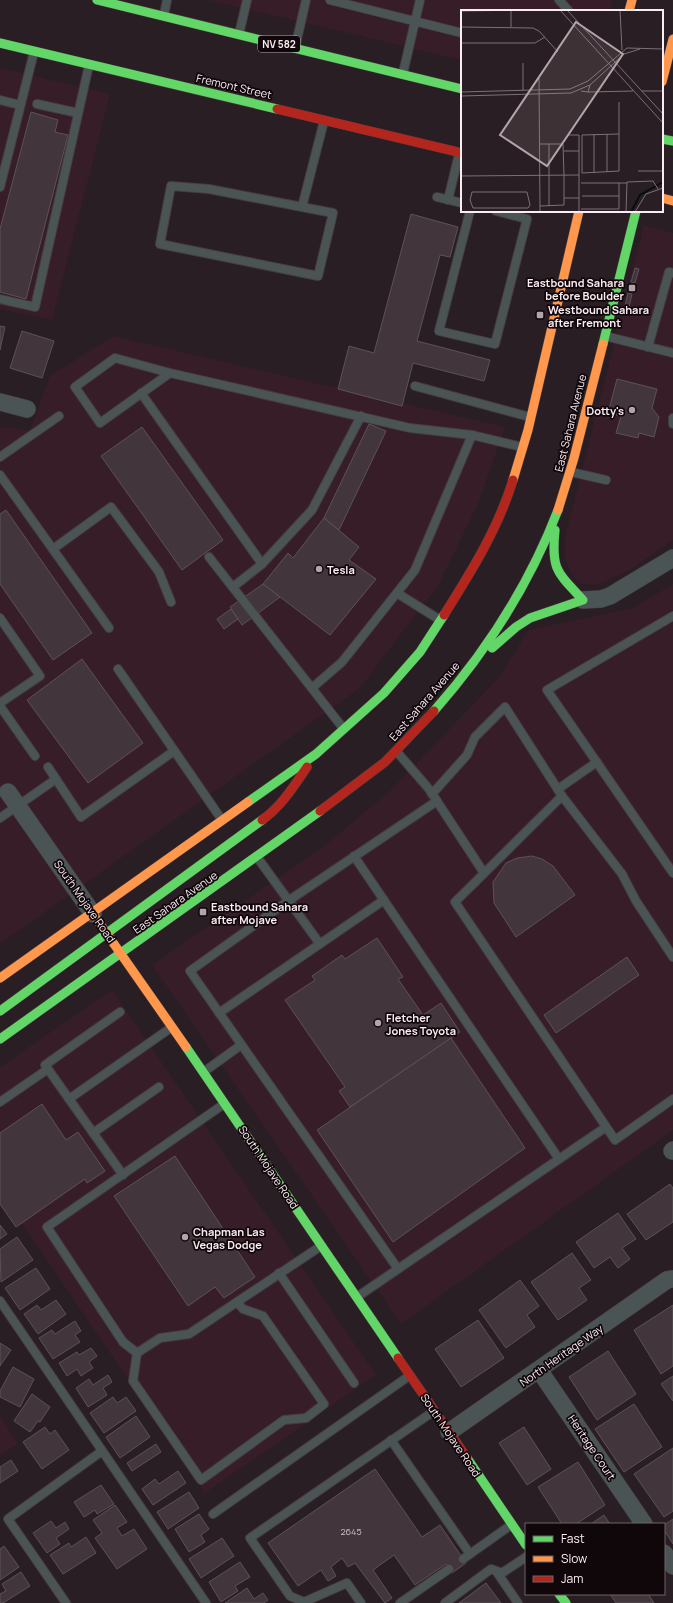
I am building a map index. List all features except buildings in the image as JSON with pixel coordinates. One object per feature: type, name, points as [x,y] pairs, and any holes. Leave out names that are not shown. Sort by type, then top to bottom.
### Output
[{"type":"main road","name":"NV 582","points":[[97,0],[461,89]]},
{"type":"main road","points":[[629,10],[632,0]]},
{"type":"main road","points":[[663,79],[670,59],[673,39]]},
{"type":"main road","name":"Fremont Street","points":[[0,43],[461,153]]},
{"type":"main road","points":[[663,139],[673,141]]},
{"type":"main road","points":[[663,198],[673,201]]},
{"type":"main road","points":[[0,978],[93,914],[316,754],[384,693],[420,652],[441,621],[482,552],[508,496],[531,417],[579,212]]},
{"type":"main road","name":"East Sahara Avenue","points":[[0,1039],[122,954],[346,793],[396,751],[422,725],[467,670],[497,628],[521,587],[557,515],[571,471],[636,212]]},
{"type":"main road","points":[[467,670],[522,622],[546,611],[583,600],[562,580],[554,566],[554,542],[557,515]]},
{"type":"main road","points":[[0,1010],[271,814],[286,797],[316,754]]},
{"type":"main road","name":"South Mojave Road","points":[[93,914],[204,1072],[525,1544]]},
{"type":"main road","points":[[560,1595],[566,1603]]},
{"type":"street","points":[[0,402],[27,409]]},
{"type":"street","points":[[583,600],[601,599],[610,596],[673,558]]},
{"type":"street","name":"South Mojave Road","points":[[9,795],[93,914]]},
{"type":"street","name":"North Heritage Way","points":[[449,1432],[667,1280],[673,1279]]},
{"type":"street","name":"Heritage Court","points":[[539,1370],[643,1523]]},
{"type":"street","points":[[665,1554],[673,1566]]},
{"type":"lane","points":[[164,17],[167,0]]},
{"type":"lane","points":[[239,34],[247,0]]},
{"type":"lane","points":[[295,48],[306,0]]},
{"type":"lane","points":[[330,0],[461,33]]},
{"type":"lane","points":[[403,74],[420,0]]},
{"type":"lane","points":[[559,0],[568,10]]},
{"type":"lane","points":[[0,187],[34,51]]},
{"type":"lane","points":[[0,299],[35,307],[89,64]]},
{"type":"lane","points":[[0,100],[20,105]]},
{"type":"lane","points":[[37,104],[78,113]]},
{"type":"lane","points":[[302,207],[325,121]]},
{"type":"lane","points":[[448,200],[461,153]]},
{"type":"lane","points":[[171,186],[209,189],[302,207],[333,213],[318,276],[160,244],[171,186]]},
{"type":"lane","points":[[437,197],[461,203]]},
{"type":"lane","points":[[470,212],[439,332],[495,344],[527,218],[502,212]]},
{"type":"lane","points":[[648,347],[669,272],[673,273]]},
{"type":"lane","points":[[605,336],[673,353]]},
{"type":"lane","points":[[170,373],[100,423],[75,387],[115,358],[170,373],[422,430],[472,435],[523,447]]},
{"type":"lane","points":[[415,386],[531,417]]},
{"type":"lane","points":[[142,393],[262,564]]},
{"type":"lane","points":[[0,457],[59,416]]},
{"type":"lane","points":[[233,587],[262,564],[312,510],[361,416]]},
{"type":"lane","points":[[673,418],[673,424]]},
{"type":"lane","points":[[312,688],[342,662],[415,570],[472,435]]},
{"type":"lane","points":[[571,471],[606,480]]},
{"type":"lane","points":[[0,475],[109,628]]},
{"type":"lane","points":[[53,549],[111,507],[159,572],[172,602]]},
{"type":"lane","points":[[209,557],[344,730]]},
{"type":"lane","points":[[397,593],[441,621]]},
{"type":"lane","points":[[673,616],[547,690],[673,873]]},
{"type":"lane","points":[[0,618],[40,676],[0,704],[35,756]]},
{"type":"lane","points":[[118,670],[222,821]]},
{"type":"lane","points":[[398,1269],[190,971],[354,856],[434,797],[467,755],[475,737],[505,707],[560,792],[622,874],[636,901],[673,957]]},
{"type":"lane","points":[[48,767],[81,817],[174,750]]},
{"type":"lane","points":[[396,751],[434,797],[484,873]]},
{"type":"lane","points":[[597,762],[560,792],[455,902],[615,1140],[673,1099]]},
{"type":"lane","points":[[0,818],[9,795],[56,779]]},
{"type":"lane","points":[[354,856],[559,1158]]},
{"type":"lane","points":[[258,857],[320,944]]},
{"type":"lane","points":[[219,1013],[384,900]]},
{"type":"lane","points":[[120,1012],[45,1065],[123,1175]]},
{"type":"lane","points":[[69,1099],[172,1026]]},
{"type":"lane","points":[[204,1072],[241,1044]]},
{"type":"lane","points":[[0,1102],[48,1069]]},
{"type":"lane","points":[[93,1133],[159,1087]]},
{"type":"lane","points":[[137,1353],[123,1342],[47,1227],[225,1104]]},
{"type":"lane","points":[[357,1297],[606,1126]]},
{"type":"lane","points":[[237,1302],[243,1309],[263,1316],[324,1404],[306,1418],[284,1420],[201,1480],[133,1381],[137,1353],[160,1338],[189,1334],[322,1245]]},
{"type":"lane","points":[[279,1273],[354,1383]]},
{"type":"lane","points":[[0,1301],[206,1603]]},
{"type":"lane","points":[[214,1514],[410,1376]]},
{"type":"lane","points":[[361,1603],[347,1583],[305,1602],[290,1596],[250,1538],[434,1410]]},
{"type":"lane","points":[[391,1440],[466,1557],[512,1524]]},
{"type":"lane","points":[[66,1603],[8,1519],[102,1451]]},
{"type":"lane","points":[[445,1603],[491,1569],[502,1573],[525,1558]]},
{"type":"lane","points":[[400,1603],[449,1569]]},
{"type":"lane","points":[[496,1571],[518,1603]]},
{"type":"shaded area","points":[[208,0],[612,1],[610,10],[461,10],[461,60]]},
{"type":"shaded area","points":[[0,68],[110,94],[52,320],[0,309]]},
{"type":"shaded area","points":[[644,225],[673,233],[673,540],[630,570],[597,585],[580,584],[572,575],[564,556],[565,537]]},
{"type":"shaded area","points":[[113,336],[505,427],[478,504],[439,584],[360,688],[0,944],[0,427],[30,430],[50,376]]},
{"type":"shaded area","points":[[673,584],[673,1130],[401,1324],[152,965],[323,847],[389,792],[501,675],[528,630],[633,608]]},
{"type":"shaded area","points":[[112,990],[376,1375],[205,1493],[0,1191],[0,1067]]},
{"type":"shaded area","points":[[0,1416],[18,1444],[0,1456]]},
{"type":"traffic: fast","points":[[97,0],[461,89]]},
{"type":"traffic: fast","points":[[0,43],[277,109]]},
{"type":"traffic: fast","points":[[663,139],[673,141]]},
{"type":"traffic: fast","points":[[603,344],[636,212]]},
{"type":"traffic: fast","points":[[434,711],[489,641],[505,616],[534,564],[558,510]]},
{"type":"traffic: fast","points":[[492,648],[516,627],[530,618],[583,600],[567,583],[558,570],[554,554],[555,530]]},
{"type":"traffic: fast","points":[[248,802],[316,754],[384,693],[420,652],[444,615]]},
{"type":"traffic: fast","points":[[0,1039],[320,811]]},
{"type":"traffic: fast","points":[[0,1011],[262,820]]},
{"type":"traffic: fast","points":[[186,1047],[398,1358]]},
{"type":"traffic: fast","points":[[467,1458],[525,1544]]},
{"type":"traffic: fast","points":[[560,1595],[566,1603]]},
{"type":"traffic: slow","points":[[629,10],[632,0]]},
{"type":"traffic: slow","points":[[663,78],[673,39]]},
{"type":"traffic: slow","points":[[663,198],[673,201]]},
{"type":"traffic: slow","points":[[513,480],[528,430],[579,212]]},
{"type":"traffic: slow","points":[[558,510],[574,458],[603,344]]},
{"type":"traffic: slow","points":[[0,978],[248,802]]},
{"type":"traffic: slow","points":[[93,914],[186,1047]]},
{"type":"traffic: jam","points":[[277,109],[461,153]]},
{"type":"traffic: jam","points":[[444,615],[492,533],[513,480]]},
{"type":"traffic: jam","points":[[320,811],[385,762],[434,711]]},
{"type":"traffic: jam","points":[[262,820],[281,803],[307,767]]},
{"type":"traffic: jam","points":[[398,1358],[467,1458]]},
{"type":"place","name":"Eastbound Sahara before Boulder","points":[[632,288]]},
{"type":"place","name":"Westbound Sahara after Fremont","points":[[540,315]]},
{"type":"place","name":"Dotty's","points":[[632,410]]},
{"type":"place","name":"Tesla","points":[[319,569]]},
{"type":"place","name":"Eastbound Sahara after Mojave","points":[[203,912]]},
{"type":"place","name":"Fletcher Jones Toyota","points":[[378,1023]]},
{"type":"place","name":"Chapman Las Vegas Dodge","points":[[185,1237]]}]
